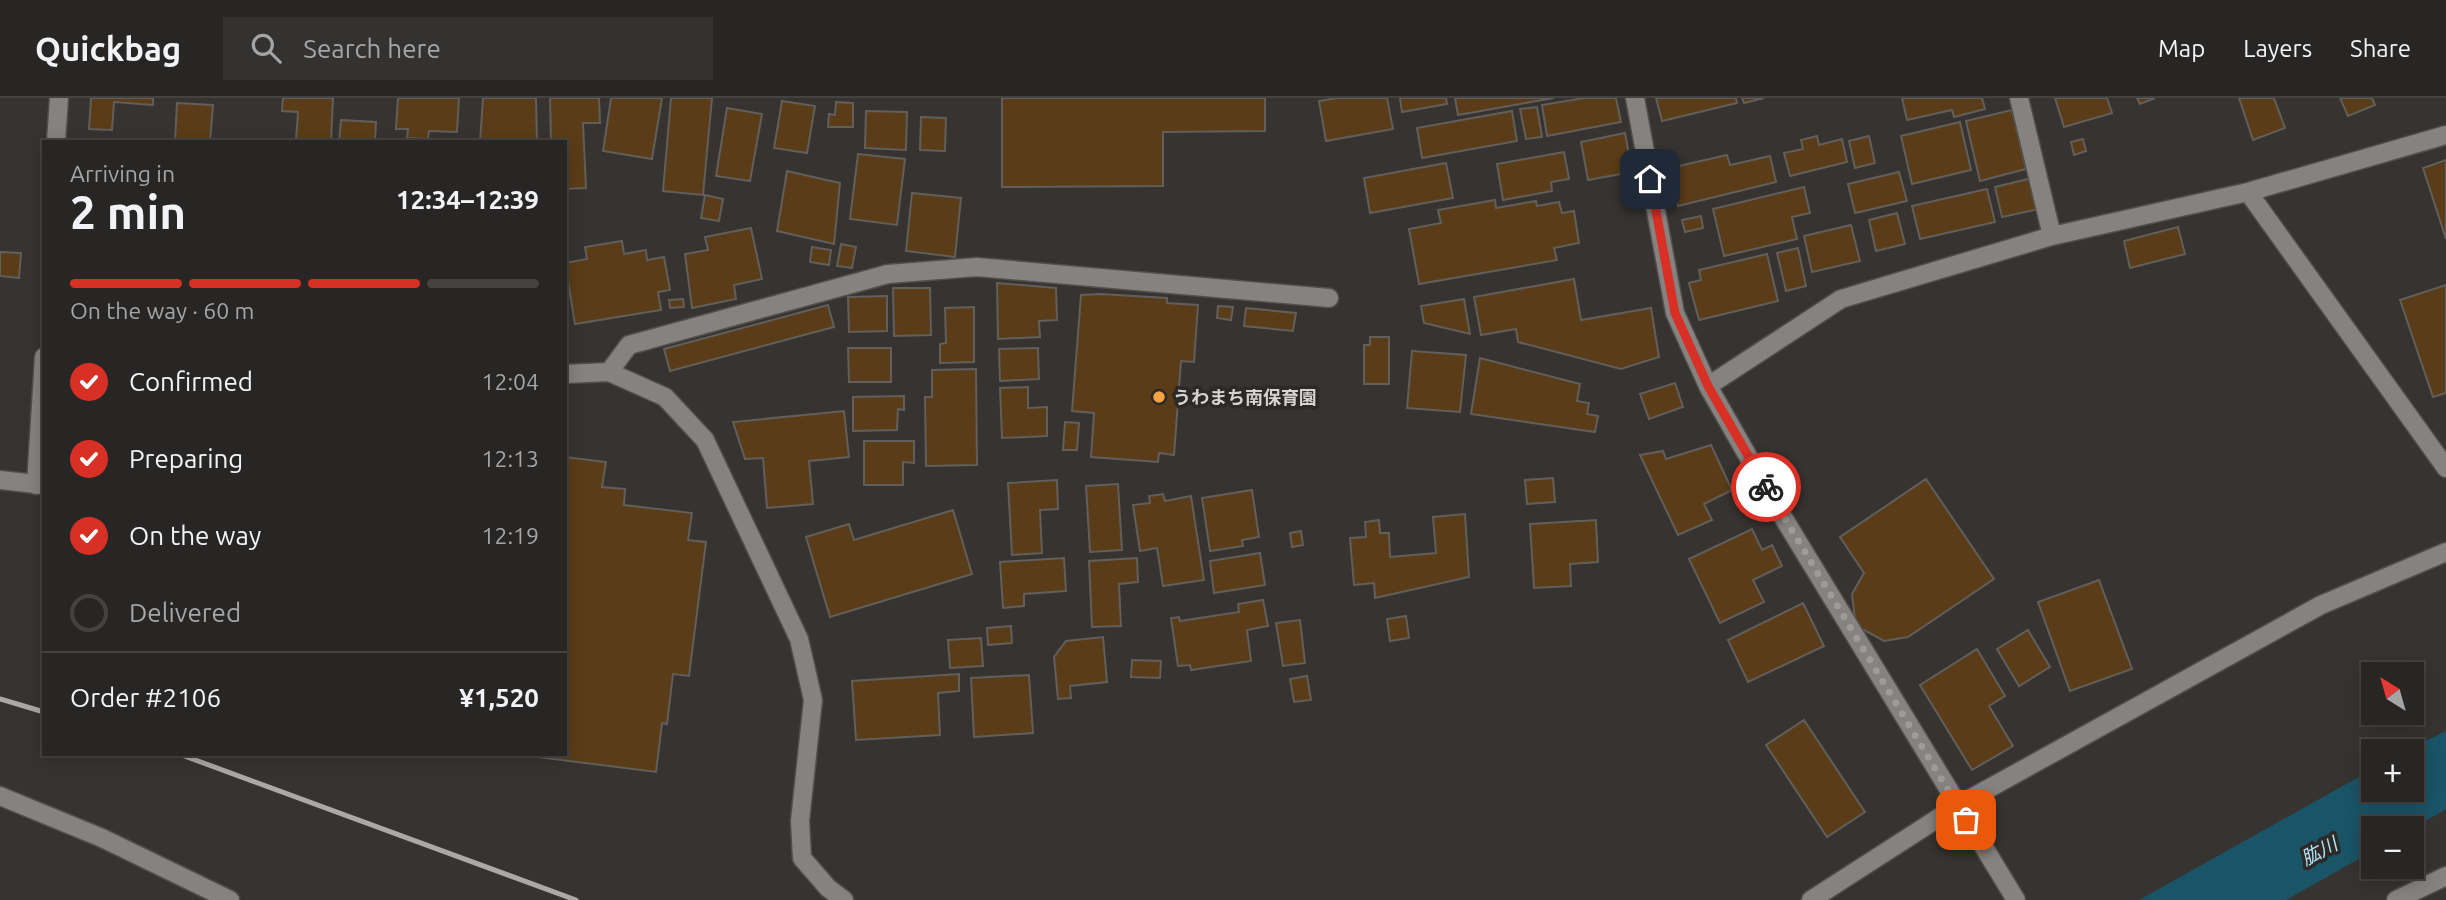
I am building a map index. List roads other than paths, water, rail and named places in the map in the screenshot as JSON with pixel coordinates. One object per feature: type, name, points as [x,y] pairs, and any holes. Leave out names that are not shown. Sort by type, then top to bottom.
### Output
[{"type":"street","points":[[56,140],[59,98]]},
{"type":"street","points":[[1635,98],[1675,313],[1708,386],[1957,806],[2016,900]]},
{"type":"street","points":[[2019,98],[2052,236]]},
{"type":"street","points":[[1708,386],[1841,299],[2052,236],[2248,192],[2446,135]]},
{"type":"street","points":[[2248,192],[2446,468]]},
{"type":"street","points":[[609,372],[629,345],[888,274],[977,267],[1329,298]]},
{"type":"street","points":[[567,373],[609,372],[665,397],[705,440],[799,639],[813,701],[800,821],[802,858],[828,888],[844,900]]},
{"type":"street","points":[[0,480],[40,485],[42,421]]},
{"type":"street","points":[[1811,900],[1957,806],[2321,605],[2446,552]]},
{"type":"street","points":[[0,796],[102,838],[230,900]]},
{"type":"street","points":[[2396,900],[2446,876]]},
{"type":"water","name":"肱川","points":[[2446,731],[2446,809],[2424,822],[2424,816],[2361,816],[2361,858],[2286,900],[2139,900],[2361,776],[2361,802],[2424,802],[2424,742]]},
{"type":"railway","points":[[0,699],[42,711]]},
{"type":"railway","points":[[184,756],[576,900]]},
{"type":"place","name":"うわまち南保育園","points":[[1159,397]]}]
